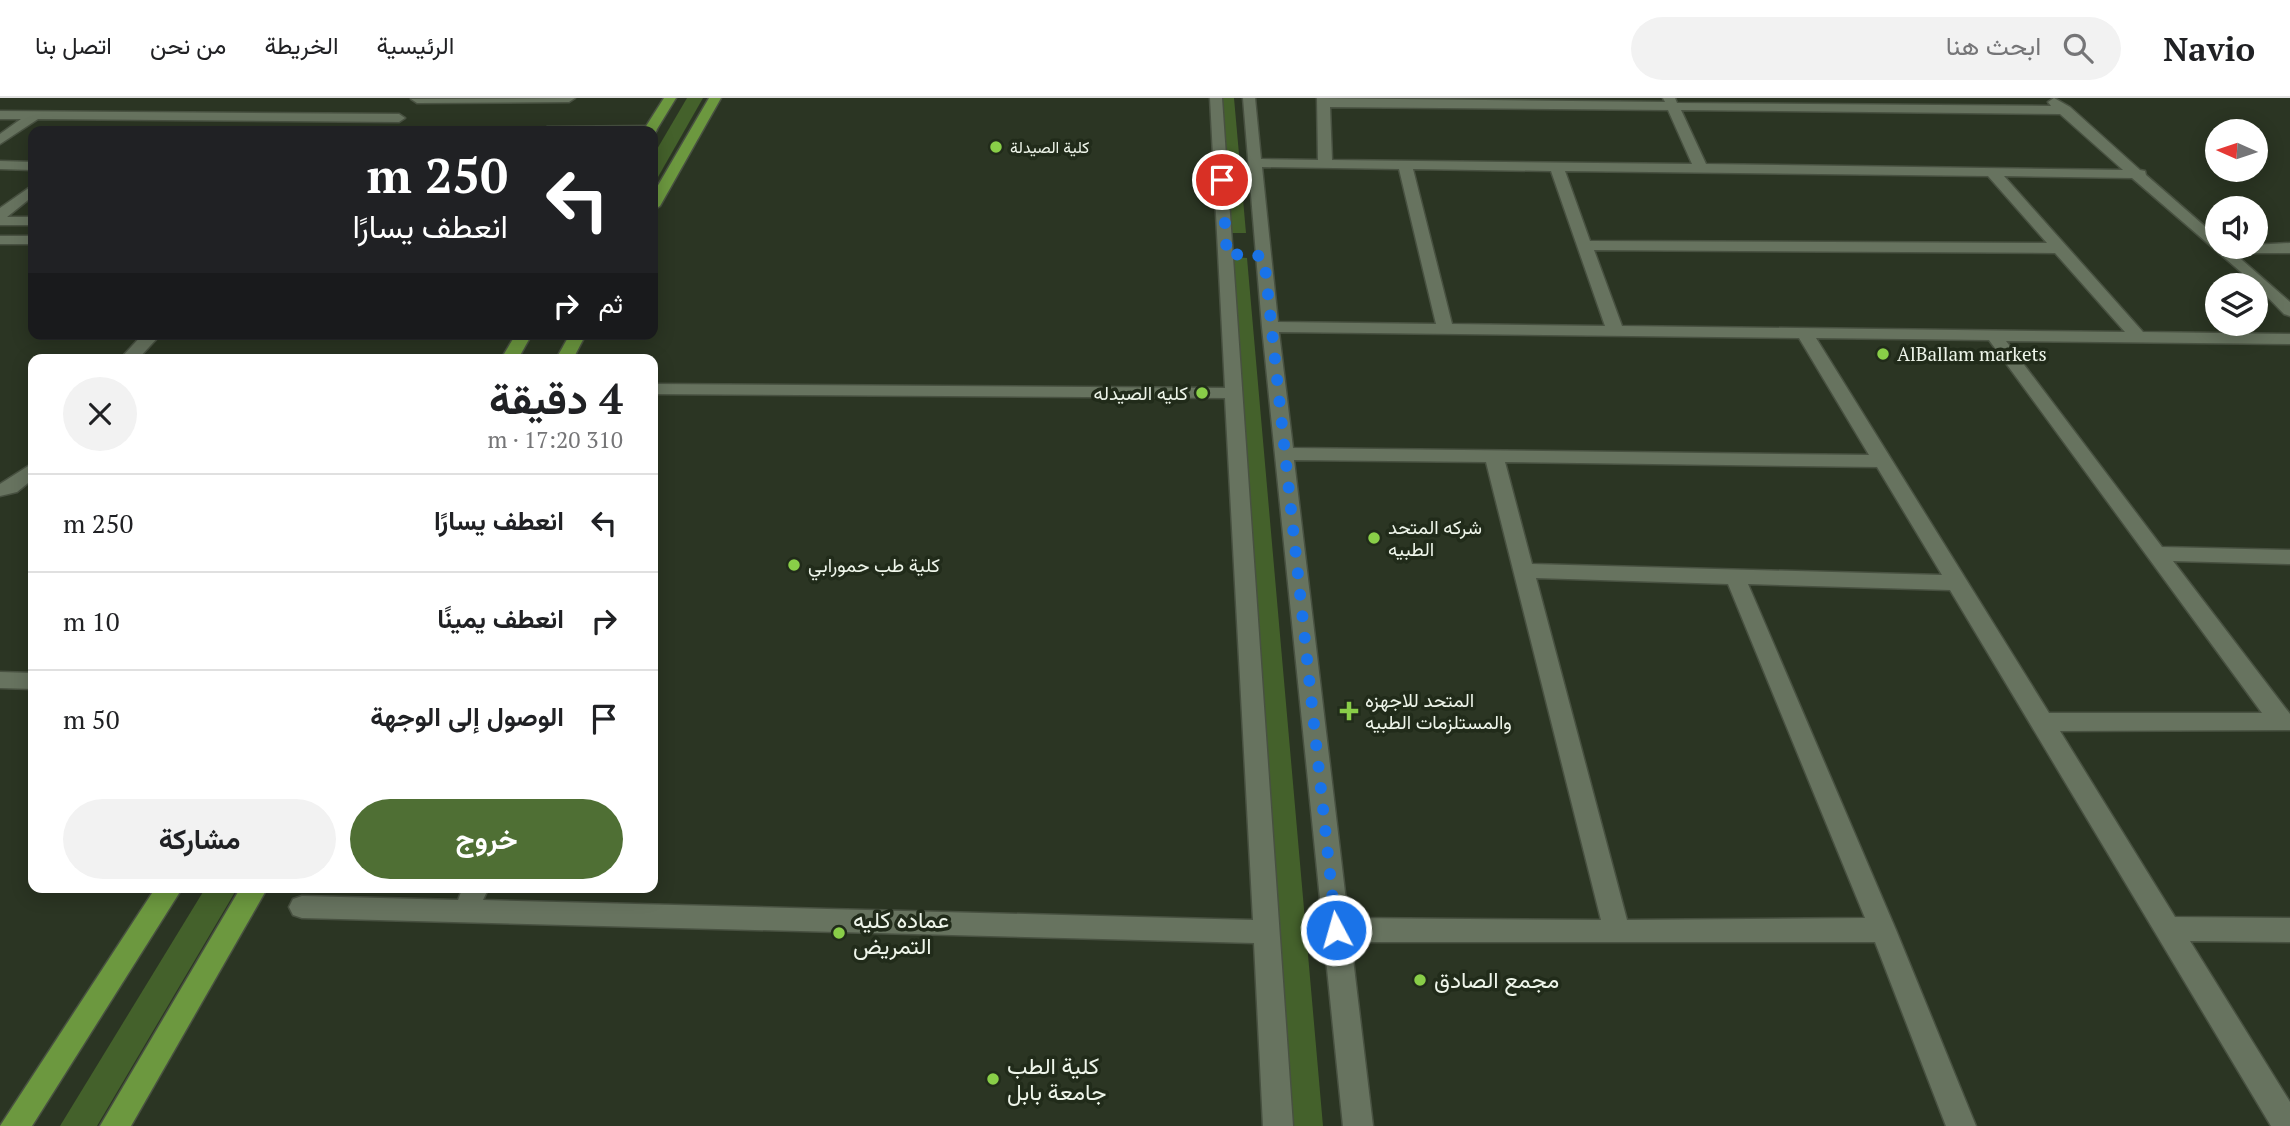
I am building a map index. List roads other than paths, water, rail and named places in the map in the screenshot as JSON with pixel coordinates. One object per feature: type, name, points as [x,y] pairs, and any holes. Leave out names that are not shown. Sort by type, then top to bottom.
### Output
[{"type":"main road","points":[[652,126],[670,98]]},
{"type":"main road","points":[[658,197],[715,98]]},
{"type":"main road","points":[[15,1126],[166,893]]},
{"type":"main road","points":[[115,1126],[251,893]]},
{"type":"street","points":[[112,126],[142,98]]},
{"type":"street","points":[[392,126],[418,99],[569,98]]},
{"type":"street","points":[[1216,98],[1245,246],[1270,327],[1358,1126]]},
{"type":"street","points":[[1249,98],[1256,163],[1245,246],[1235,393],[1278,1126]]},
{"type":"street","points":[[2050,98],[2140,174],[2205,234]]},
{"type":"street","points":[[1325,163],[1323,101],[1821,103],[2065,110]]},
{"type":"street","points":[[1670,102],[1701,168]]},
{"type":"street","points":[[0,115],[400,118]]},
{"type":"street","points":[[0,140],[35,115]]},
{"type":"street","points":[[215,126],[227,116]]},
{"type":"street","points":[[301,126],[311,116]]},
{"type":"street","points":[[1256,163],[2140,174]]},
{"type":"street","points":[[1405,164],[1445,328]]},
{"type":"street","points":[[0,166],[28,166]]},
{"type":"street","points":[[1556,166],[1615,330]]},
{"type":"street","points":[[1992,172],[2137,336]]},
{"type":"street","points":[[0,215],[28,192]]},
{"type":"street","points":[[0,221],[28,221]]},
{"type":"street","points":[[0,240],[28,240]]},
{"type":"street","points":[[1584,245],[2059,248]]},
{"type":"street","points":[[2268,248],[2290,248]]},
{"type":"street","points":[[2232,259],[2290,312]]},
{"type":"street","points":[[1270,327],[2290,339]]},
{"type":"street","points":[[1804,332],[2288,1126]]},
{"type":"street","points":[[1993,334],[2285,722]]},
{"type":"street","points":[[133,354],[147,340]]},
{"type":"street","points":[[658,389],[1235,393]]},
{"type":"street","points":[[1284,454],[1882,461]]},
{"type":"street","points":[[1494,457],[1617,932]]},
{"type":"street","points":[[0,490],[9,488],[28,473]]},
{"type":"street","points":[[2157,554],[2290,557]]},
{"type":"street","points":[[1523,571],[1957,583]]},
{"type":"street","points":[[1735,577],[1883,930],[1961,1126]]},
{"type":"street","points":[[0,680],[28,681]]},
{"type":"street","points":[[2042,722],[2285,722]]},
{"type":"street","points":[[465,912],[473,893]]},
{"type":"street","points":[[302,907],[1266,932]]},
{"type":"street","points":[[2168,929],[2290,930]]},
{"type":"street","points":[[1336,930],[1883,930]]},
{"type":"place","name":"كلية الصيدلة","points":[[996,147]]},
{"type":"place","name":"AlBallam markets","points":[[1883,354]]},
{"type":"place","name":"كليه الصيدله","points":[[1202,393]]},
{"type":"place","name":"شركه المتحد الطبيه","points":[[1374,538]]},
{"type":"place","name":"كلية طب حمورابي","points":[[794,565]]},
{"type":"place","name":"المتحد للاجهزه والمستلزمات الطبيه","points":[[1349,711]]},
{"type":"place","name":"عماده كليه التمريض","points":[[839,933]]},
{"type":"place","name":"مجمع الصادق","points":[[1420,980]]},
{"type":"place","name":"كلية الطب جامعة بابل","points":[[993,1079]]}]
